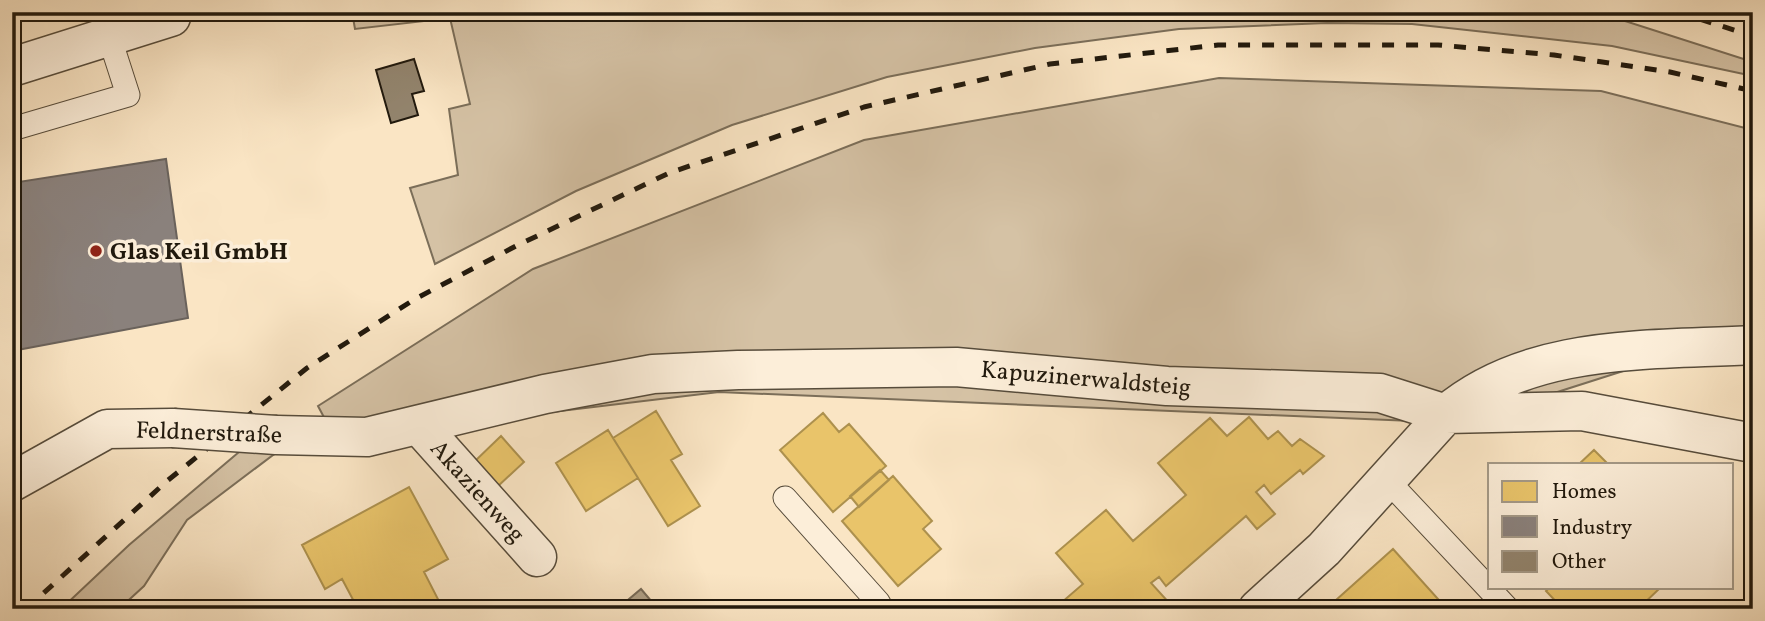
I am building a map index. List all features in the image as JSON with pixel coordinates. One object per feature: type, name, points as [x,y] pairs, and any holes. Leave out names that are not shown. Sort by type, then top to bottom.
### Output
[{"type":"street","points":[[12,67],[171,18]]},
{"type":"street","points":[[1258,609],[1324,549],[1446,414],[1464,399],[1484,388],[1523,370],[1568,358],[1618,352],[1753,345]]},
{"type":"street","name":"Kapuzinerwaldsteig","points":[[419,425],[545,394],[653,374],[956,367],[1167,386],[1380,394],[1446,414],[1582,411],[1753,443]]},
{"type":"street","name":"Feldnerstraße","points":[[12,482],[107,429],[173,428],[276,435],[367,437],[419,425]]},
{"type":"street","name":"Akazienweg","points":[[419,425],[537,557]]},
{"type":"lane","points":[[12,129],[128,95],[109,36]]},
{"type":"lane","points":[[1387,480],[1488,588]]},
{"type":"lane","points":[[785,498],[882,609]]},
{"type":"lane","points":[[1490,590],[1508,609]]},
{"type":"shaded area","points":[[352,12],[1597,12],[1753,62],[1753,76],[1612,46],[1412,24],[1327,23],[1179,29],[1035,48],[887,77],[732,125],[576,191],[435,264],[410,188],[458,175],[449,109],[470,104],[450,18],[355,29]]},
{"type":"shaded area","points":[[1219,78],[1601,91],[1753,130],[1753,344],[1664,358],[1460,423],[719,392],[335,438],[318,406],[533,269],[864,140]]},
{"type":"shaded area","points":[[239,452],[277,452],[187,520],[144,586],[119,609],[61,609],[129,545]]},
{"type":"shaded area","points":[[641,589],[658,609],[625,609],[622,605]]},
{"type":"building: Homes","points":[[656,411],[682,454],[671,460],[700,506],[668,526],[613,438]]},
{"type":"building: Homes","points":[[823,413],[839,432],[849,424],[886,466],[833,512],[780,450]]},
{"type":"building: Homes","points":[[1249,417],[1268,439],[1278,431],[1292,446],[1300,439],[1324,456],[1303,474],[1300,470],[1271,494],[1264,485],[1256,492],[1275,514],[1257,529],[1246,516],[1166,586],[1159,577],[1151,583],[1171,605],[1166,609],[1054,609],[1083,584],[1056,553],[1106,510],[1133,541],[1186,495],[1158,463],[1210,418],[1227,436]]},
{"type":"building: Homes","points":[[608,430],[638,478],[586,511],[556,463]]},
{"type":"building: Homes","points":[[501,436],[524,462],[497,487],[474,462]]},
{"type":"building: Homes","points":[[1594,450],[1607,463],[1580,463]]},
{"type":"building: Homes","points":[[880,470],[889,480],[859,507],[850,496]]},
{"type":"building: Homes","points":[[893,476],[932,521],[923,529],[941,549],[898,586],[842,521]]},
{"type":"building: Homes","points":[[409,487],[448,559],[424,572],[443,609],[358,609],[342,579],[325,589],[302,545]]},
{"type":"building: Homes","points":[[1393,549],[1447,609],[1326,609]]},
{"type":"building: Homes","points":[[1658,590],[1638,609],[1563,609],[1546,591]]},
{"type":"building: Industry","name":"Glas Keil GmbH","points":[[166,159],[188,318],[12,351],[12,183]]},
{"type":"building: Other","points":[[414,59],[424,91],[412,94],[418,115],[391,123],[376,70]]},
{"type":"railway","points":[[12,14],[19,12]]},
{"type":"railway","points":[[1677,12],[1753,36]]},
{"type":"railway","points":[[26,609],[167,481],[307,368],[415,299],[516,246],[669,173],[864,107],[1050,64],[1218,45],[1438,45],[1554,55],[1670,72],[1753,91]]},
{"type":"place","name":"Glas Keil GmbH","points":[[96,251]]}]
